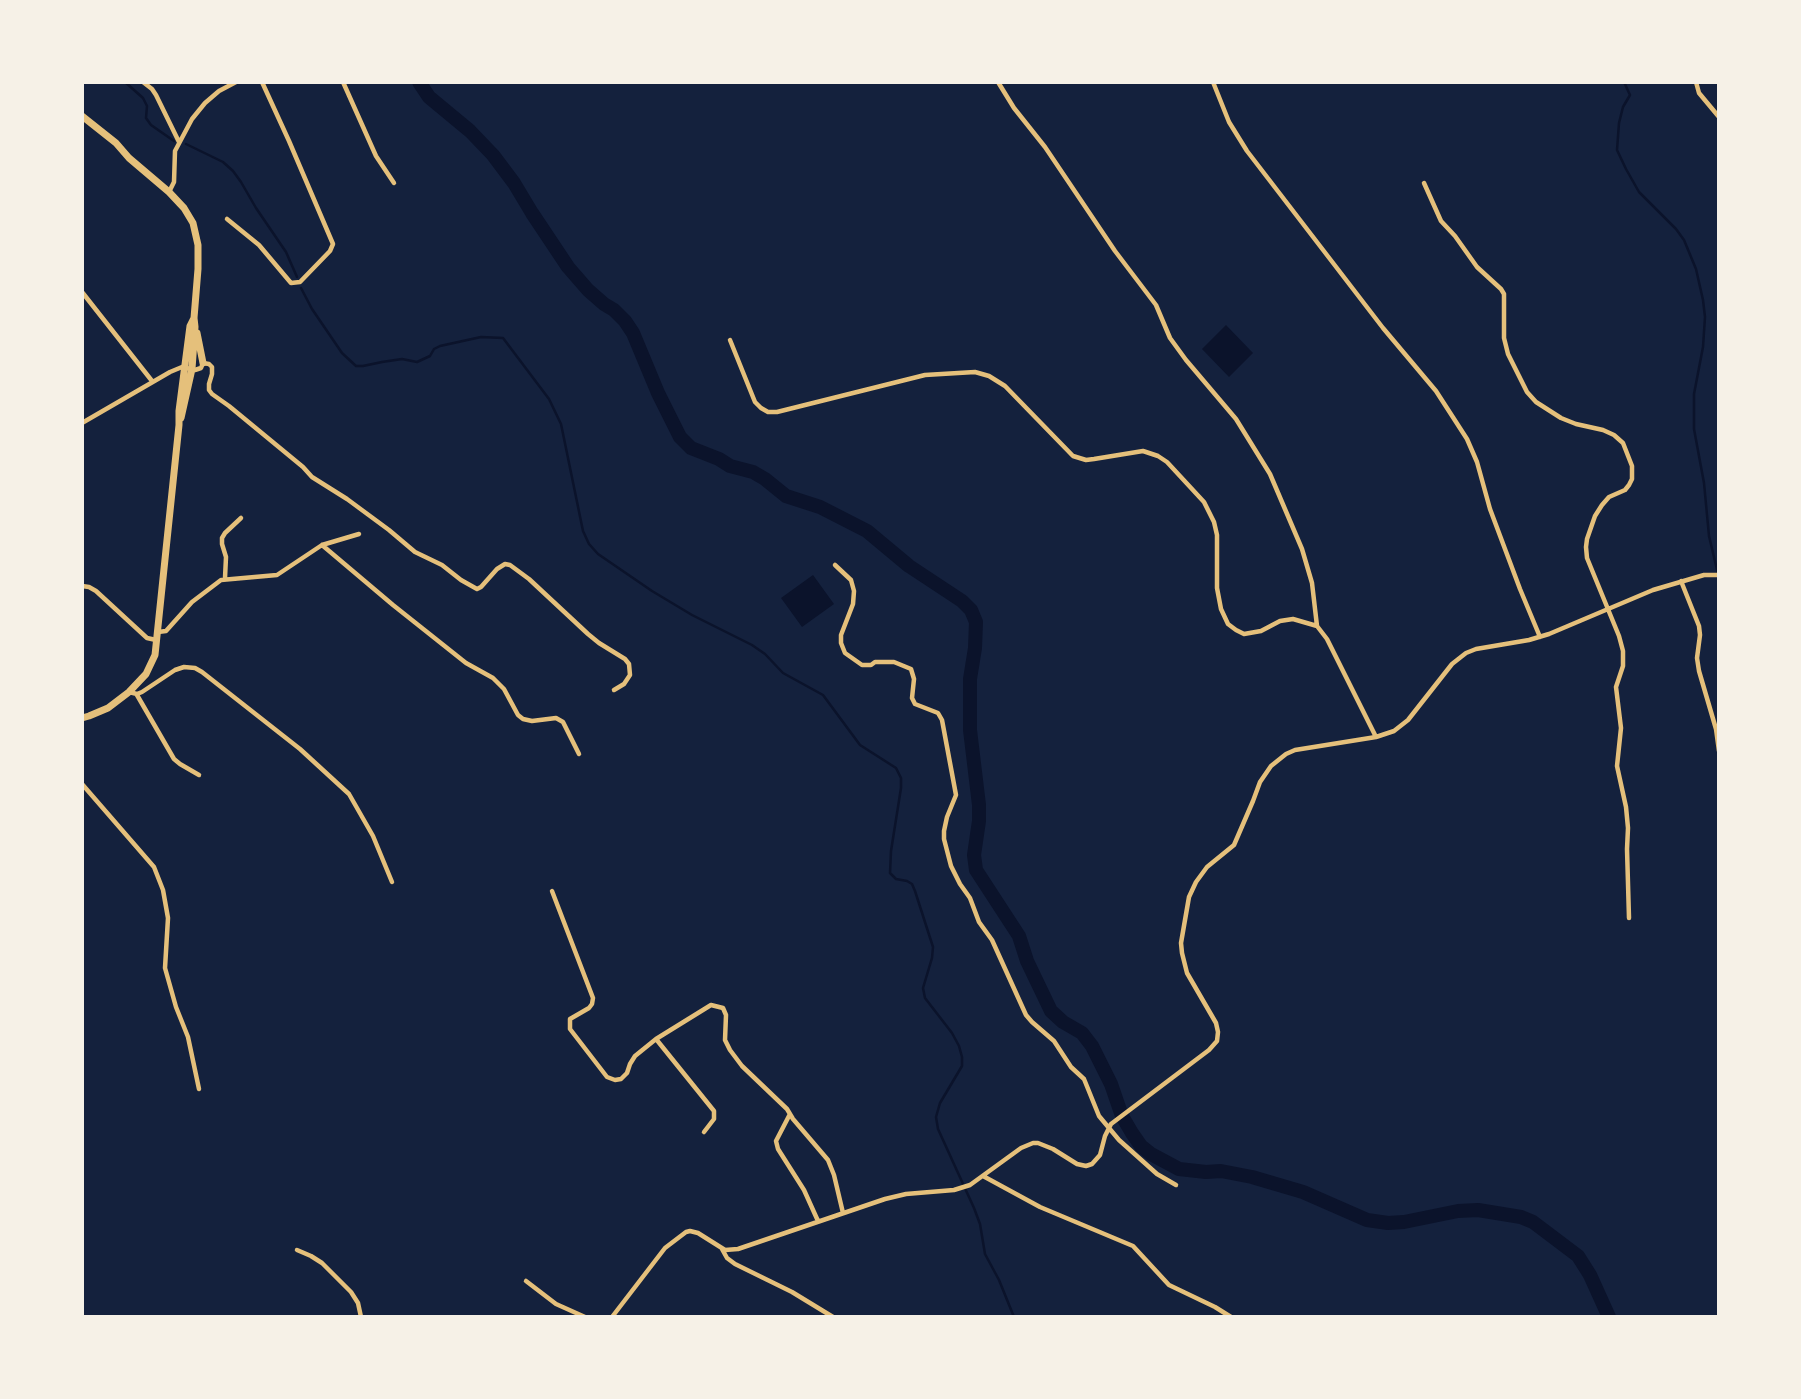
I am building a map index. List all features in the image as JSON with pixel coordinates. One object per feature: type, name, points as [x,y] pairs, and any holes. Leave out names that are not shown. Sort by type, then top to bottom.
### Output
[{"type":"main road","points":[[82,116],[116,143],[122,152],[169,192],[189,214],[196,233],[198,269],[194,322],[203,363]]},
{"type":"main road","points":[[82,718],[108,708],[133,693],[155,655],[178,425],[184,411],[190,326],[194,322]]},
{"type":"street","points":[[144,82],[156,95],[179,142]]},
{"type":"street","points":[[169,192],[174,182],[174,158],[179,142],[205,103],[236,82]]},
{"type":"street","points":[[227,219],[259,245],[291,283],[300,282],[330,251],[333,244],[262,82]]},
{"type":"street","points":[[343,82],[376,156],[394,183]]},
{"type":"street","points":[[998,82],[1115,251],[1156,305],[1170,338],[1236,419],[1270,474],[1302,549],[1311,583],[1317,626],[1327,639],[1376,737]]},
{"type":"street","points":[[1213,82],[1229,122],[1247,151],[1383,328],[1436,391],[1467,439],[1477,461],[1490,509],[1540,637]]},
{"type":"street","points":[[1696,82],[1699,93],[1719,117]]},
{"type":"street","points":[[1424,183],[1441,221],[1477,267],[1504,294],[1504,338],[1508,354],[1527,392],[1536,402],[1561,418],[1609,432],[1623,443],[1632,467],[1632,479],[1625,490],[1609,497],[1602,505],[1587,539],[1587,558],[1623,651],[1623,666],[1616,687],[1621,729],[1617,766],[1628,828],[1629,918]]},
{"type":"street","points":[[82,292],[152,381]]},
{"type":"street","points":[[730,340],[755,402],[768,412],[925,375],[975,372],[989,376],[1005,386],[1073,456],[1086,460],[1143,451],[1154,454],[1167,462],[1204,502],[1214,522],[1217,535],[1217,588],[1221,609],[1228,624],[1244,634],[1261,631],[1280,621],[1293,619],[1317,626]]},
{"type":"street","points":[[82,423],[170,372],[188,368],[195,370],[201,368],[203,363],[209,364],[212,367],[209,384],[212,394],[312,477],[347,499],[415,551],[442,565],[477,589],[496,569],[505,564],[524,575],[588,634],[629,664],[630,675],[624,684],[614,690]]},
{"type":"street","points":[[225,578],[226,557],[222,538],[241,518]]},
{"type":"street","points":[[82,586],[96,591],[148,638],[166,631],[191,602],[225,578],[277,575],[323,545],[359,534]]},
{"type":"street","points":[[323,545],[466,663],[493,678],[504,689],[517,715],[523,719],[556,719],[563,722],[579,754]]},
{"type":"street","points":[[835,565],[851,580],[854,591],[853,604],[841,635],[845,653],[862,665],[894,662],[911,669],[914,679],[912,698],[915,704],[938,713],[942,720],[956,795],[944,831],[951,866],[970,898],[979,922],[992,940],[1026,1015],[1031,1023],[1054,1041],[1071,1067],[1084,1079],[1099,1116],[1119,1140],[1157,1174],[1176,1185]]},
{"type":"street","points":[[722,1249],[738,1249],[885,1199],[906,1194],[954,1191],[970,1185],[1021,1147],[1032,1143],[1053,1149],[1077,1164],[1089,1166],[1100,1155],[1108,1127],[1209,1050],[1217,1041],[1216,1023],[1187,973],[1182,953],[1181,943],[1189,897],[1207,867],[1234,845],[1255,791],[1264,774],[1279,759],[1295,750],[1376,737],[1394,731],[1408,720],[1446,671],[1466,653],[1540,637],[1653,590],[1704,575],[1719,575]]},
{"type":"street","points":[[1681,581],[1699,626],[1699,671],[1716,729],[1719,751]]},
{"type":"street","points":[[199,775],[174,760],[133,693],[155,685],[175,670],[190,667],[202,671],[300,748],[349,794],[373,836],[392,882]]},
{"type":"street","points":[[82,784],[154,867],[163,890],[168,918],[165,968],[188,1037],[199,1089]]},
{"type":"street","points":[[552,891],[593,998],[593,1004],[589,1008],[570,1019],[570,1028],[607,1077],[621,1079],[635,1056],[656,1039],[711,1005],[723,1009],[726,1016],[725,1040],[730,1050],[742,1066],[787,1109],[828,1160],[843,1213]]},
{"type":"street","points":[[656,1039],[715,1111],[714,1119],[704,1132]]},
{"type":"street","points":[[790,1114],[776,1142],[804,1190],[818,1222]]},
{"type":"street","points":[[983,1176],[1040,1207],[1133,1246],[1169,1284],[1231,1317]]},
{"type":"street","points":[[612,1317],[665,1248],[690,1231],[722,1249],[727,1258],[735,1264],[792,1292],[833,1317]]},
{"type":"street","points":[[297,1251],[322,1263],[351,1292],[358,1303],[360,1317]]},
{"type":"street","points":[[526,1282],[556,1304],[585,1317]]},
{"type":"water","points":[[1226,325],[1253,353],[1229,377],[1202,349]]},
{"type":"water","points":[[813,575],[834,604],[802,627],[781,598]]},
{"type":"waterway","points":[[125,82],[143,98],[147,106],[146,118],[151,125],[174,141]]},
{"type":"waterway","points":[[419,82],[429,97],[470,131],[493,155],[568,267],[588,290],[625,321],[680,437],[691,448],[730,466],[753,472],[786,496],[820,507],[867,531],[909,566],[962,601],[971,610],[976,622],[970,679],[970,730],[979,805],[974,855],[976,870],[1019,936],[1027,961],[1051,1011],[1082,1033],[1092,1046],[1111,1084],[1122,1116],[1141,1146],[1179,1169],[1221,1171],[1252,1177],[1303,1192],[1367,1220],[1404,1222],[1458,1211],[1478,1210],[1521,1217],[1533,1222],[1578,1256],[1609,1317]]},
{"type":"waterway","points":[[1624,82],[1630,95],[1623,107],[1619,123],[1617,150],[1639,192],[1684,240],[1696,269],[1703,300],[1703,347],[1694,394],[1694,429],[1704,483],[1709,536],[1718,574]]},
{"type":"waterway","points":[[186,144],[223,162],[233,171],[286,252],[297,277]]},
{"type":"waterway","points":[[301,288],[342,353],[356,366],[402,359],[417,362],[430,356],[434,349],[440,346],[481,337],[503,338],[549,399],[561,424],[583,531],[598,554],[692,615],[752,645],[783,673],[823,695],[860,745],[896,768],[901,778],[901,788],[890,873],[896,879],[912,884],[915,891],[933,947],[923,988],[925,998],[952,1033],[962,1057],[962,1066],[940,1103],[936,1117],[938,1129],[974,1208],[980,1224],[985,1254],[1014,1317]]}]
